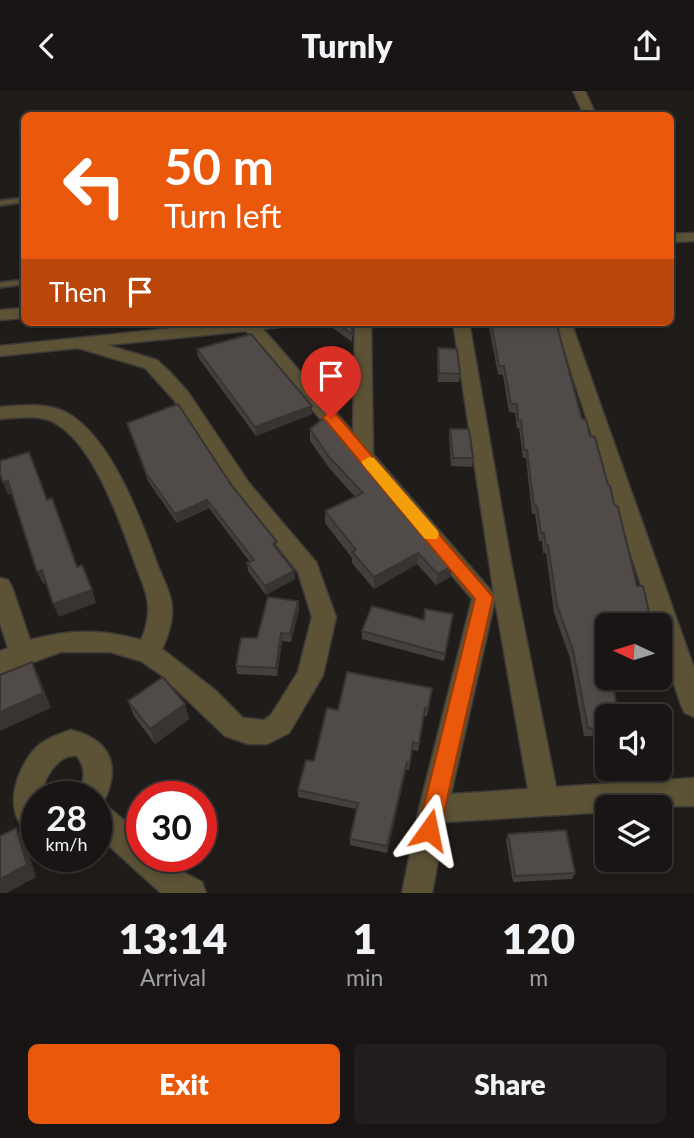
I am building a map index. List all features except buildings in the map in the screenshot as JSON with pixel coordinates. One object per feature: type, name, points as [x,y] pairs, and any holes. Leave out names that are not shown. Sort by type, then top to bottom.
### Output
[{"type":"street","points":[[579,91],[589,112]]},
{"type":"street","points":[[674,238],[694,237]]},
{"type":"street","points":[[0,315],[21,313]]},
{"type":"street","points":[[0,351],[251,326],[484,597]]},
{"type":"street","points":[[363,326],[363,454]]},
{"type":"street","points":[[462,326],[500,562],[545,802]]},
{"type":"street","points":[[564,326],[694,705]]},
{"type":"street","points":[[148,335],[151,364]]},
{"type":"street","points":[[0,587],[11,658],[61,642],[110,642],[148,653],[206,698],[234,727],[248,732],[267,732],[280,725],[310,675],[324,617],[308,568],[242,488],[181,395],[151,364],[78,343]]},
{"type":"street","points":[[0,413],[26,412],[62,417],[81,435],[107,475],[138,541],[160,604],[158,632],[148,653]]},
{"type":"street","points":[[418,893],[433,809],[484,597],[500,562]]},
{"type":"street","points":[[8,806],[18,774],[28,760],[41,750],[57,744],[72,743],[86,748],[96,759],[99,773],[96,781]]},
{"type":"street","points":[[433,809],[694,792]]},
{"type":"street","points":[[112,828],[126,841]]},
{"type":"street","points":[[161,872],[174,884],[191,893]]},
{"type":"lane","points":[[0,203],[21,200]]},
{"type":"lane","points":[[0,285],[21,282]]},
{"type":"slow traffic","points":[[369,462],[431,534]]},
{"type":"route","points":[[331,418],[484,597],[429,830]]}]
